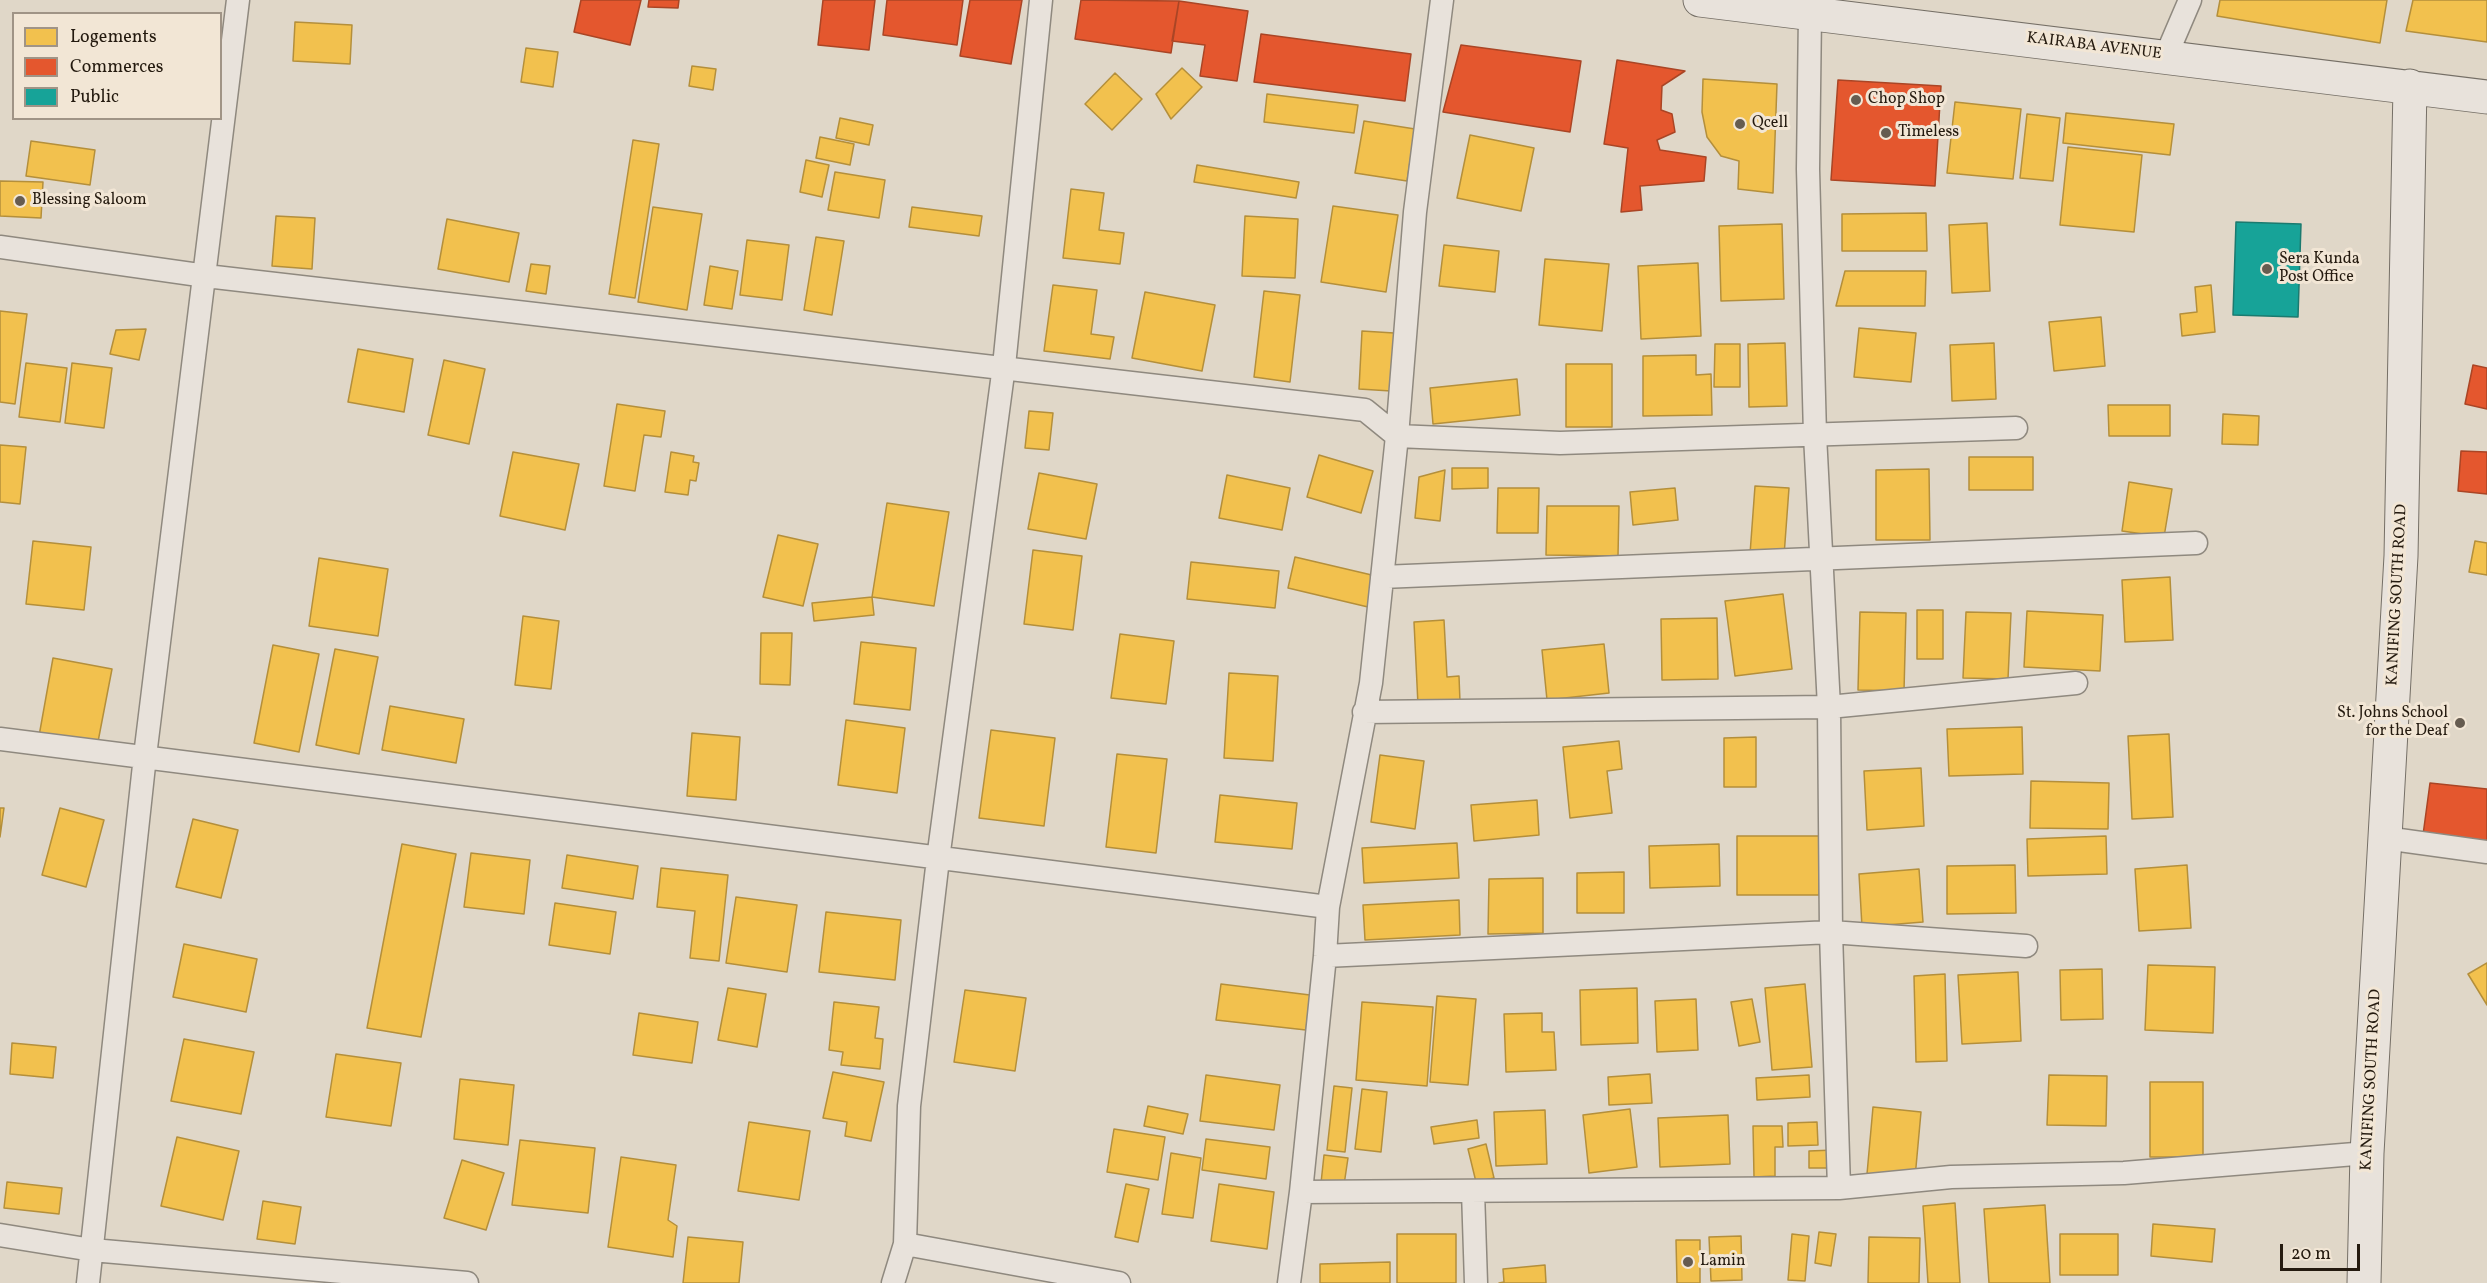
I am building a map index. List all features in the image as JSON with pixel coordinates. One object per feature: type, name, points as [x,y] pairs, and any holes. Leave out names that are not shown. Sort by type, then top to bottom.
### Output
[{"type":"street","points":[[88,1283],[145,756],[206,276],[238,0]]},
{"type":"street","points":[[893,1283],[905,1244],[909,1106],[938,859],[1004,366],[1041,0]]},
{"type":"street","points":[[1289,1283],[1301,1192],[1328,907],[1371,683],[1397,436],[1415,212],[1442,0]]},
{"type":"street","name":"KAIRABA AVENUE","points":[[1701,0],[1737,2],[2487,97]]},
{"type":"street","points":[[2166,56],[2190,0]]},
{"type":"street","points":[[1810,13],[1808,169],[1815,435],[1830,707],[1831,933],[1839,1188]]},
{"type":"street","name":"KANIFING SOUTH ROAD","points":[[2364,1283],[2367,1153],[2401,556],[2410,86]]},
{"type":"street","points":[[0,247],[206,276],[1004,366],[1365,410],[1397,436],[1560,443],[2016,428]]},
{"type":"street","points":[[1382,578],[2196,543]]},
{"type":"street","points":[[1364,712],[1830,707],[2076,683]]},
{"type":"street","points":[[0,739],[1328,907]]},
{"type":"street","points":[[2385,838],[2487,852]]},
{"type":"street","points":[[1325,956],[1831,933],[2026,946]]},
{"type":"street","points":[[1301,1192],[1839,1188],[1951,1178],[2124,1173],[2367,1153]]},
{"type":"street","points":[[1473,1191],[1476,1283]]},
{"type":"street","points":[[0,1235],[92,1250],[467,1283]]},
{"type":"street","points":[[905,1244],[1119,1283]]},
{"type":"building: Logements","points":[[2220,0],[2387,0],[2380,43],[2217,16]]},
{"type":"building: Logements","points":[[2413,0],[2487,0],[2487,42],[2406,31]]},
{"type":"building: Logements","points":[[295,22],[352,25],[350,64],[293,61]]},
{"type":"building: Logements","points":[[526,48],[558,52],[553,87],[521,82]]},
{"type":"building: Logements","points":[[692,66],[716,69],[713,90],[689,86]]},
{"type":"building: Logements","points":[[1182,68],[1202,87],[1171,119],[1156,94]]},
{"type":"building: Logements","points":[[1115,73],[1142,99],[1112,130],[1085,104]]},
{"type":"building: Logements","name":"Qcell","points":[[1703,79],[1777,84],[1773,193],[1738,189],[1739,161],[1721,156],[1707,137],[1702,112]]},
{"type":"building: Logements","points":[[1267,94],[1358,105],[1354,133],[1264,122]]},
{"type":"building: Logements","points":[[1955,102],[2021,109],[2013,179],[1947,173]]},
{"type":"building: Logements","points":[[2066,113],[2174,124],[2170,155],[2063,143]]},
{"type":"building: Logements","points":[[2027,114],[2060,118],[2053,181],[2020,178]]},
{"type":"building: Logements","points":[[840,118],[873,125],[869,145],[836,138]]},
{"type":"building: Logements","points":[[1364,121],[1415,129],[1407,181],[1355,173]]},
{"type":"building: Logements","points":[[1470,135],[1534,148],[1521,211],[1457,198]]},
{"type":"building: Logements","points":[[820,137],[854,144],[850,165],[816,158]]},
{"type":"building: Logements","points":[[633,140],[659,144],[635,298],[609,294]]},
{"type":"building: Logements","points":[[31,141],[95,150],[90,185],[26,176]]},
{"type":"building: Logements","points":[[2068,147],[2142,155],[2134,232],[2060,225]]},
{"type":"building: Logements","points":[[806,160],[829,165],[822,197],[800,192]]},
{"type":"building: Logements","points":[[1197,165],[1299,182],[1296,198],[1194,182]]},
{"type":"building: Logements","points":[[835,172],[885,180],[879,218],[828,210]]},
{"type":"building: Logements","points":[[0,181],[43,182],[41,218],[0,216]]},
{"type":"building: Logements","points":[[1071,189],[1104,193],[1099,230],[1124,233],[1120,264],[1063,258]]},
{"type":"building: Logements","points":[[1333,206],[1398,215],[1386,292],[1321,282]]},
{"type":"building: Logements","points":[[653,207],[702,214],[687,310],[638,302]]},
{"type":"building: Logements","points":[[912,207],[982,216],[979,236],[909,227]]},
{"type":"building: Logements","points":[[1926,213],[1927,251],[1842,251],[1842,214]]},
{"type":"building: Logements","points":[[276,216],[315,218],[312,269],[272,266]]},
{"type":"building: Logements","points":[[1245,216],[1298,219],[1295,278],[1242,276]]},
{"type":"building: Logements","points":[[447,219],[519,233],[509,282],[438,269]]},
{"type":"building: Logements","points":[[1987,223],[1990,291],[1952,293],[1949,225]]},
{"type":"building: Logements","points":[[1782,224],[1784,299],[1721,301],[1719,226]]},
{"type":"building: Logements","points":[[816,237],[844,241],[832,315],[804,310]]},
{"type":"building: Logements","points":[[747,240],[789,245],[782,300],[740,295]]},
{"type":"building: Logements","points":[[1444,245],[1499,251],[1495,292],[1439,286]]},
{"type":"building: Logements","points":[[1545,259],[1609,264],[1602,331],[1539,325]]},
{"type":"building: Logements","points":[[1698,263],[1701,336],[1641,339],[1638,266]]},
{"type":"building: Logements","points":[[531,264],[550,266],[546,294],[526,291]]},
{"type":"building: Logements","points":[[710,266],[738,271],[732,309],[704,305]]},
{"type":"building: Logements","points":[[1845,271],[1926,271],[1925,306],[1836,306]]},
{"type":"building: Logements","points":[[1053,285],[1097,290],[1091,334],[1114,337],[1110,359],[1044,351]]},
{"type":"building: Logements","points":[[2211,285],[2215,332],[2182,336],[2180,314],[2197,312],[2195,287]]},
{"type":"building: Logements","points":[[1264,291],[1300,295],[1290,382],[1254,377]]},
{"type":"building: Logements","points":[[1145,292],[1215,305],[1202,371],[1132,358]]},
{"type":"building: Logements","points":[[0,311],[27,314],[15,404],[0,402]]},
{"type":"building: Logements","points":[[2101,317],[2105,366],[2054,371],[2049,322]]},
{"type":"building: Logements","points":[[1859,328],[1916,333],[1911,382],[1854,377]]},
{"type":"building: Logements","points":[[146,329],[139,360],[110,354],[116,330]]},
{"type":"building: Logements","points":[[1362,331],[1394,333],[1391,391],[1359,389]]},
{"type":"building: Logements","points":[[1785,343],[1787,406],[1749,407],[1748,344]]},
{"type":"building: Logements","points":[[1994,343],[1996,399],[1952,401],[1950,345]]},
{"type":"building: Logements","points":[[1715,344],[1740,344],[1740,387],[1714,387]]},
{"type":"building: Logements","points":[[358,349],[413,359],[404,412],[348,402]]},
{"type":"building: Logements","points":[[1696,355],[1696,375],[1711,374],[1712,415],[1643,416],[1643,356]]},
{"type":"building: Logements","points":[[444,360],[485,369],[469,444],[428,435]]},
{"type":"building: Logements","points":[[26,363],[67,368],[60,422],[19,417]]},
{"type":"building: Logements","points":[[72,363],[112,368],[104,428],[65,423]]},
{"type":"building: Logements","points":[[1566,364],[1612,364],[1612,427],[1566,427]]},
{"type":"building: Logements","points":[[1517,379],[1520,415],[1433,424],[1430,388]]},
{"type":"building: Logements","points":[[617,404],[665,411],[661,437],[644,435],[635,491],[604,486]]},
{"type":"building: Logements","points":[[2108,405],[2170,405],[2170,436],[2109,436]]},
{"type":"building: Logements","points":[[1029,411],[1053,413],[1049,450],[1025,448]]},
{"type":"building: Logements","points":[[2223,414],[2259,416],[2258,445],[2222,444]]},
{"type":"building: Logements","points":[[0,445],[26,447],[20,504],[0,502]]},
{"type":"building: Logements","points":[[513,452],[579,464],[565,530],[500,516]]},
{"type":"building: Logements","points":[[671,452],[694,456],[693,462],[699,463],[696,481],[690,480],[688,495],[665,492]]},
{"type":"building: Logements","points":[[1319,455],[1373,471],[1361,513],[1307,497]]},
{"type":"building: Logements","points":[[1969,457],[2033,457],[2033,490],[1969,490]]},
{"type":"building: Logements","points":[[1452,468],[1488,468],[1488,488],[1452,489]]},
{"type":"building: Logements","points":[[1929,469],[1930,540],[1876,540],[1876,470]]},
{"type":"building: Logements","points":[[1445,470],[1440,521],[1415,518],[1419,477]]},
{"type":"building: Logements","points":[[1039,473],[1097,484],[1086,539],[1028,529]]},
{"type":"building: Logements","points":[[1227,475],[1290,488],[1282,530],[1219,518]]},
{"type":"building: Logements","points":[[2129,482],[2172,489],[2164,537],[2122,531]]},
{"type":"building: Logements","points":[[1755,486],[1789,488],[1784,556],[1750,554]]},
{"type":"building: Logements","points":[[1498,488],[1539,488],[1538,533],[1497,533]]},
{"type":"building: Logements","points":[[1675,488],[1678,520],[1633,525],[1630,492]]},
{"type":"building: Logements","points":[[887,503],[949,512],[934,606],[872,597]]},
{"type":"building: Logements","points":[[1547,506],[1619,506],[1618,556],[1546,555]]},
{"type":"building: Logements","points":[[778,535],[818,544],[803,606],[763,597]]},
{"type":"building: Logements","points":[[33,541],[91,547],[84,610],[26,604]]},
{"type":"building: Logements","points":[[2475,541],[2487,543],[2487,575],[2469,572]]},
{"type":"building: Logements","points":[[1033,550],[1082,556],[1073,630],[1024,624]]},
{"type":"building: Logements","points":[[1295,557],[1376,576],[1368,607],[1288,588]]},
{"type":"building: Logements","points":[[319,558],[388,569],[378,636],[309,626]]},
{"type":"building: Logements","points":[[1191,562],[1279,571],[1275,608],[1187,599]]},
{"type":"building: Logements","points":[[2170,577],[2173,640],[2125,642],[2122,580]]},
{"type":"building: Logements","points":[[1783,594],[1792,669],[1735,676],[1725,601]]},
{"type":"building: Logements","points":[[872,597],[874,615],[814,621],[812,603]]},
{"type":"building: Logements","points":[[1917,610],[1943,610],[1943,659],[1917,659]]},
{"type":"building: Logements","points":[[2027,611],[2103,615],[2100,671],[2024,667]]},
{"type":"building: Logements","points":[[1860,612],[1906,613],[1904,691],[1858,690]]},
{"type":"building: Logements","points":[[1966,612],[2011,613],[2008,679],[1963,678]]},
{"type":"building: Logements","points":[[523,616],[559,621],[551,689],[515,685]]},
{"type":"building: Logements","points":[[1717,618],[1718,679],[1662,680],[1661,619]]},
{"type":"building: Logements","points":[[1444,620],[1447,677],[1459,676],[1460,702],[1418,705],[1414,622]]},
{"type":"building: Logements","points":[[761,633],[792,633],[790,685],[760,684]]},
{"type":"building: Logements","points":[[1120,634],[1174,641],[1166,704],[1111,698]]},
{"type":"building: Logements","points":[[861,642],[916,648],[910,710],[854,704]]},
{"type":"building: Logements","points":[[1604,644],[1609,693],[1547,700],[1542,650]]},
{"type":"building: Logements","points":[[273,645],[319,654],[299,752],[254,743]]},
{"type":"building: Logements","points":[[335,649],[378,657],[359,754],[316,745]]},
{"type":"building: Logements","points":[[53,658],[112,669],[97,747],[39,736]]},
{"type":"building: Logements","points":[[1229,673],[1278,676],[1273,761],[1224,758]]},
{"type":"building: Logements","points":[[390,706],[464,719],[456,763],[382,750]]},
{"type":"building: Logements","points":[[846,720],[905,728],[897,793],[838,785]]},
{"type":"building: Logements","points":[[2022,727],[2023,774],[1949,776],[1947,729]]},
{"type":"building: Logements","points":[[991,730],[1055,738],[1044,826],[979,818]]},
{"type":"building: Logements","points":[[692,733],[740,737],[736,800],[687,796]]},
{"type":"building: Logements","points":[[2169,734],[2173,817],[2132,819],[2128,736]]},
{"type":"building: Logements","points":[[1756,737],[1756,787],[1724,787],[1724,738]]},
{"type":"building: Logements","points":[[1619,741],[1622,769],[1607,771],[1612,813],[1570,818],[1563,747]]},
{"type":"building: Logements","points":[[1117,754],[1167,759],[1156,853],[1106,847]]},
{"type":"building: Logements","points":[[1380,755],[1424,761],[1415,829],[1371,822]]},
{"type":"building: Logements","points":[[1921,768],[1924,826],[1867,830],[1864,771]]},
{"type":"building: Logements","points":[[2031,781],[2109,783],[2108,829],[2030,828]]},
{"type":"building: Logements","points":[[1220,795],[1297,803],[1292,849],[1215,842]]},
{"type":"building: Logements","points":[[1537,800],[1539,835],[1474,841],[1471,805]]},
{"type":"building: Logements","points":[[0,808],[4,808],[0,837]]},
{"type":"building: Logements","points":[[60,808],[104,820],[86,887],[42,875]]},
{"type":"building: Logements","points":[[193,819],[238,830],[221,898],[176,887]]},
{"type":"building: Logements","points":[[1737,836],[1819,836],[1819,895],[1737,895]]},
{"type":"building: Logements","points":[[2106,836],[2107,874],[2028,876],[2027,839]]},
{"type":"building: Logements","points":[[1457,843],[1459,878],[1364,883],[1362,848]]},
{"type":"building: Logements","points":[[402,844],[456,854],[421,1037],[367,1028]]},
{"type":"building: Logements","points":[[1719,844],[1720,886],[1650,888],[1649,846]]},
{"type":"building: Logements","points":[[471,853],[530,860],[524,914],[464,907]]},
{"type":"building: Logements","points":[[567,855],[638,866],[633,899],[562,888]]},
{"type":"building: Logements","points":[[2015,865],[2016,913],[1947,914],[1947,866]]},
{"type":"building: Logements","points":[[2187,865],[2191,928],[2139,931],[2135,869]]},
{"type":"building: Logements","points":[[661,868],[728,875],[719,961],[690,958],[695,911],[657,907]]},
{"type":"building: Logements","points":[[1919,869],[1923,922],[1862,927],[1859,874]]},
{"type":"building: Logements","points":[[1624,872],[1624,913],[1577,913],[1577,873]]},
{"type":"building: Logements","points":[[1543,878],[1543,933],[1488,934],[1489,879]]},
{"type":"building: Logements","points":[[736,897],[797,905],[787,972],[726,963]]},
{"type":"building: Logements","points":[[1459,900],[1460,935],[1365,940],[1363,905]]},
{"type":"building: Logements","points":[[555,903],[616,912],[610,954],[549,945]]},
{"type":"building: Logements","points":[[826,912],[901,920],[895,980],[819,972]]},
{"type":"building: Logements","points":[[184,944],[257,959],[246,1012],[173,997]]},
{"type":"building: Logements","points":[[2487,963],[2487,1005],[2468,974]]},
{"type":"building: Logements","points":[[2148,965],[2215,967],[2213,1033],[2145,1030]]},
{"type":"building: Logements","points":[[2102,969],[2103,1019],[2061,1020],[2060,970]]},
{"type":"building: Logements","points":[[2018,972],[2021,1041],[1962,1044],[1958,975]]},
{"type":"building: Logements","points":[[1945,974],[1947,1061],[1916,1062],[1914,976]]},
{"type":"building: Logements","points":[[1221,984],[1310,995],[1306,1030],[1216,1020]]},
{"type":"building: Logements","points":[[1805,984],[1812,1067],[1772,1070],[1765,988]]},
{"type":"building: Logements","points":[[728,988],[766,994],[757,1047],[718,1040]]},
{"type":"building: Logements","points":[[1637,988],[1638,1043],[1581,1045],[1580,990]]},
{"type":"building: Logements","points":[[965,990],[1026,998],[1015,1071],[954,1062]]},
{"type":"building: Logements","points":[[1437,996],[1476,999],[1468,1085],[1430,1082]]},
{"type":"building: Logements","points":[[1696,999],[1698,1050],[1657,1052],[1655,1001]]},
{"type":"building: Logements","points":[[1752,999],[1760,1042],[1739,1046],[1731,1002]]},
{"type":"building: Logements","points":[[834,1002],[879,1007],[875,1038],[883,1039],[880,1069],[841,1065],[843,1052],[829,1050]]},
{"type":"building: Logements","points":[[1362,1002],[1433,1007],[1427,1086],[1356,1080]]},
{"type":"building: Logements","points":[[639,1013],[698,1022],[692,1063],[633,1055]]},
{"type":"building: Logements","points":[[1542,1013],[1542,1032],[1554,1032],[1556,1070],[1506,1072],[1504,1014]]},
{"type":"building: Logements","points":[[184,1039],[254,1052],[241,1114],[171,1101]]},
{"type":"building: Logements","points":[[12,1043],[56,1047],[53,1078],[10,1074]]},
{"type":"building: Logements","points":[[336,1054],[401,1063],[391,1126],[326,1117]]},
{"type":"building: Logements","points":[[833,1072],[884,1082],[871,1141],[845,1136],[847,1122],[823,1118]]},
{"type":"building: Logements","points":[[1650,1074],[1652,1103],[1609,1105],[1608,1077]]},
{"type":"building: Logements","points":[[1206,1075],[1280,1085],[1274,1130],[1200,1121]]},
{"type":"building: Logements","points":[[1809,1075],[1810,1097],[1757,1100],[1756,1078]]},
{"type":"building: Logements","points":[[2049,1075],[2107,1076],[2106,1126],[2047,1125]]},
{"type":"building: Logements","points":[[460,1079],[514,1085],[508,1145],[454,1139]]},
{"type":"building: Logements","points":[[2150,1082],[2203,1082],[2203,1157],[2150,1157]]},
{"type":"building: Logements","points":[[1334,1086],[1352,1088],[1345,1152],[1327,1150]]},
{"type":"building: Logements","points":[[1362,1089],[1387,1092],[1381,1152],[1355,1149]]},
{"type":"building: Logements","points":[[1148,1106],[1188,1114],[1183,1134],[1144,1126]]},
{"type":"building: Logements","points":[[1873,1107],[1921,1112],[1915,1178],[1867,1174]]},
{"type":"building: Logements","points":[[1630,1109],[1637,1167],[1589,1173],[1583,1115]]},
{"type":"building: Logements","points":[[1545,1110],[1547,1164],[1496,1166],[1494,1112]]},
{"type":"building: Logements","points":[[1728,1115],[1730,1164],[1660,1167],[1658,1118]]},
{"type":"building: Logements","points":[[1477,1120],[1479,1138],[1434,1144],[1431,1127]]},
{"type":"building: Logements","points":[[749,1122],[810,1131],[799,1200],[738,1191]]},
{"type":"building: Logements","points":[[1817,1122],[1818,1145],[1788,1146],[1788,1123]]},
{"type":"building: Logements","points":[[1753,1126],[1782,1126],[1783,1147],[1775,1147],[1775,1176],[1754,1177]]},
{"type":"building: Logements","points":[[1114,1129],[1165,1137],[1158,1180],[1107,1172]]},
{"type":"building: Logements","points":[[177,1137],[239,1151],[223,1220],[161,1206]]},
{"type":"building: Logements","points":[[1206,1139],[1270,1147],[1266,1179],[1202,1170]]},
{"type":"building: Logements","points":[[520,1140],[595,1148],[588,1213],[512,1205]]},
{"type":"building: Logements","points":[[1486,1144],[1494,1178],[1476,1182],[1468,1149]]},
{"type":"building: Logements","points":[[1834,1150],[1834,1168],[1809,1168],[1809,1151]]},
{"type":"building: Logements","points":[[1171,1153],[1201,1158],[1193,1218],[1162,1214]]},
{"type":"building: Logements","points":[[1324,1155],[1348,1158],[1344,1185],[1321,1183]]},
{"type":"building: Logements","points":[[621,1157],[676,1165],[668,1220],[677,1226],[673,1257],[608,1247]]},
{"type":"building: Logements","points":[[462,1160],[504,1173],[486,1230],[444,1218]]},
{"type":"building: Logements","points":[[7,1182],[62,1188],[59,1214],[4,1208]]},
{"type":"building: Logements","points":[[1126,1184],[1149,1189],[1138,1242],[1115,1237]]},
{"type":"building: Logements","points":[[1219,1184],[1274,1192],[1267,1249],[1211,1241]]},
{"type":"building: Logements","points":[[263,1201],[301,1207],[295,1244],[257,1239]]},
{"type":"building: Logements","points":[[1955,1203],[1960,1283],[1928,1283],[1923,1206]]},
{"type":"building: Logements","points":[[2045,1205],[2050,1283],[1989,1283],[1984,1209]]},
{"type":"building: Logements","points":[[2153,1224],[2215,1229],[2212,1262],[2151,1256]]},
{"type":"building: Logements","points":[[1819,1232],[1836,1234],[1831,1266],[1815,1263]]},
{"type":"building: Logements","points":[[1397,1234],[1456,1234],[1456,1283],[1397,1283]]},
{"type":"building: Logements","points":[[1792,1234],[1809,1236],[1805,1281],[1788,1280]]},
{"type":"building: Logements","points":[[2060,1234],[2118,1234],[2118,1275],[2060,1275]]},
{"type":"building: Logements","points":[[1741,1236],[1742,1280],[1711,1281],[1709,1237]]},
{"type":"building: Logements","points":[[688,1237],[743,1242],[739,1283],[683,1283]]},
{"type":"building: Logements","points":[[1869,1237],[1920,1238],[1919,1283],[1868,1283]]},
{"type":"building: Logements","name":"Lamin","points":[[1676,1240],[1700,1240],[1700,1283],[1677,1283]]},
{"type":"building: Logements","points":[[1390,1262],[1390,1283],[1320,1283],[1320,1264]]},
{"type":"building: Logements","points":[[1545,1265],[1546,1283],[1499,1283],[1504,1282],[1503,1269]]},
{"type":"building: Commerces","points":[[581,0],[641,0],[630,45],[574,32]]},
{"type":"building: Commerces","points":[[649,0],[679,0],[678,8],[648,7]]},
{"type":"building: Commerces","points":[[823,0],[875,0],[869,50],[818,45]]},
{"type":"building: Commerces","points":[[887,0],[963,0],[957,45],[883,35]]},
{"type":"building: Commerces","points":[[970,0],[1022,0],[1011,64],[960,56]]},
{"type":"building: Commerces","points":[[1081,0],[1179,1],[1171,53],[1075,39]]},
{"type":"building: Commerces","points":[[1179,1],[1248,11],[1237,81],[1200,76],[1205,45],[1172,41]]},
{"type":"building: Commerces","points":[[1261,34],[1411,54],[1405,101],[1254,82]]},
{"type":"building: Commerces","points":[[1461,45],[1581,61],[1570,132],[1443,112]]},
{"type":"building: Commerces","points":[[1617,60],[1685,71],[1662,86],[1661,110],[1672,114],[1675,132],[1657,140],[1660,150],[1706,157],[1704,181],[1640,186],[1642,210],[1621,212],[1628,148],[1604,144]]},
{"type":"building: Commerces","name":"Timeless","points":[[1838,80],[1941,86],[1935,186],[1831,180]]},
{"type":"building: Commerces","points":[[2473,365],[2487,368],[2487,409],[2465,404]]},
{"type":"building: Commerces","points":[[2461,451],[2487,452],[2487,494],[2458,491]]},
{"type":"building: Commerces","points":[[2430,783],[2487,789],[2487,842],[2423,835]]},
{"type":"building: Public","name":"Sera Kunda Post Office","points":[[2236,222],[2301,224],[2298,317],[2233,315]]},
{"type":"place","name":"Chop Shop","points":[[1856,100]]},
{"type":"place","name":"Qcell","points":[[1740,124]]},
{"type":"place","name":"Timeless","points":[[1886,133]]},
{"type":"place","name":"Blessing Saloom","points":[[20,201]]},
{"type":"place","name":"Sera Kunda Post Office","points":[[2267,269]]},
{"type":"place","name":"St. Johns School for the Deaf","points":[[2460,723]]},
{"type":"place","name":"Lamin","points":[[1688,1262]]}]
